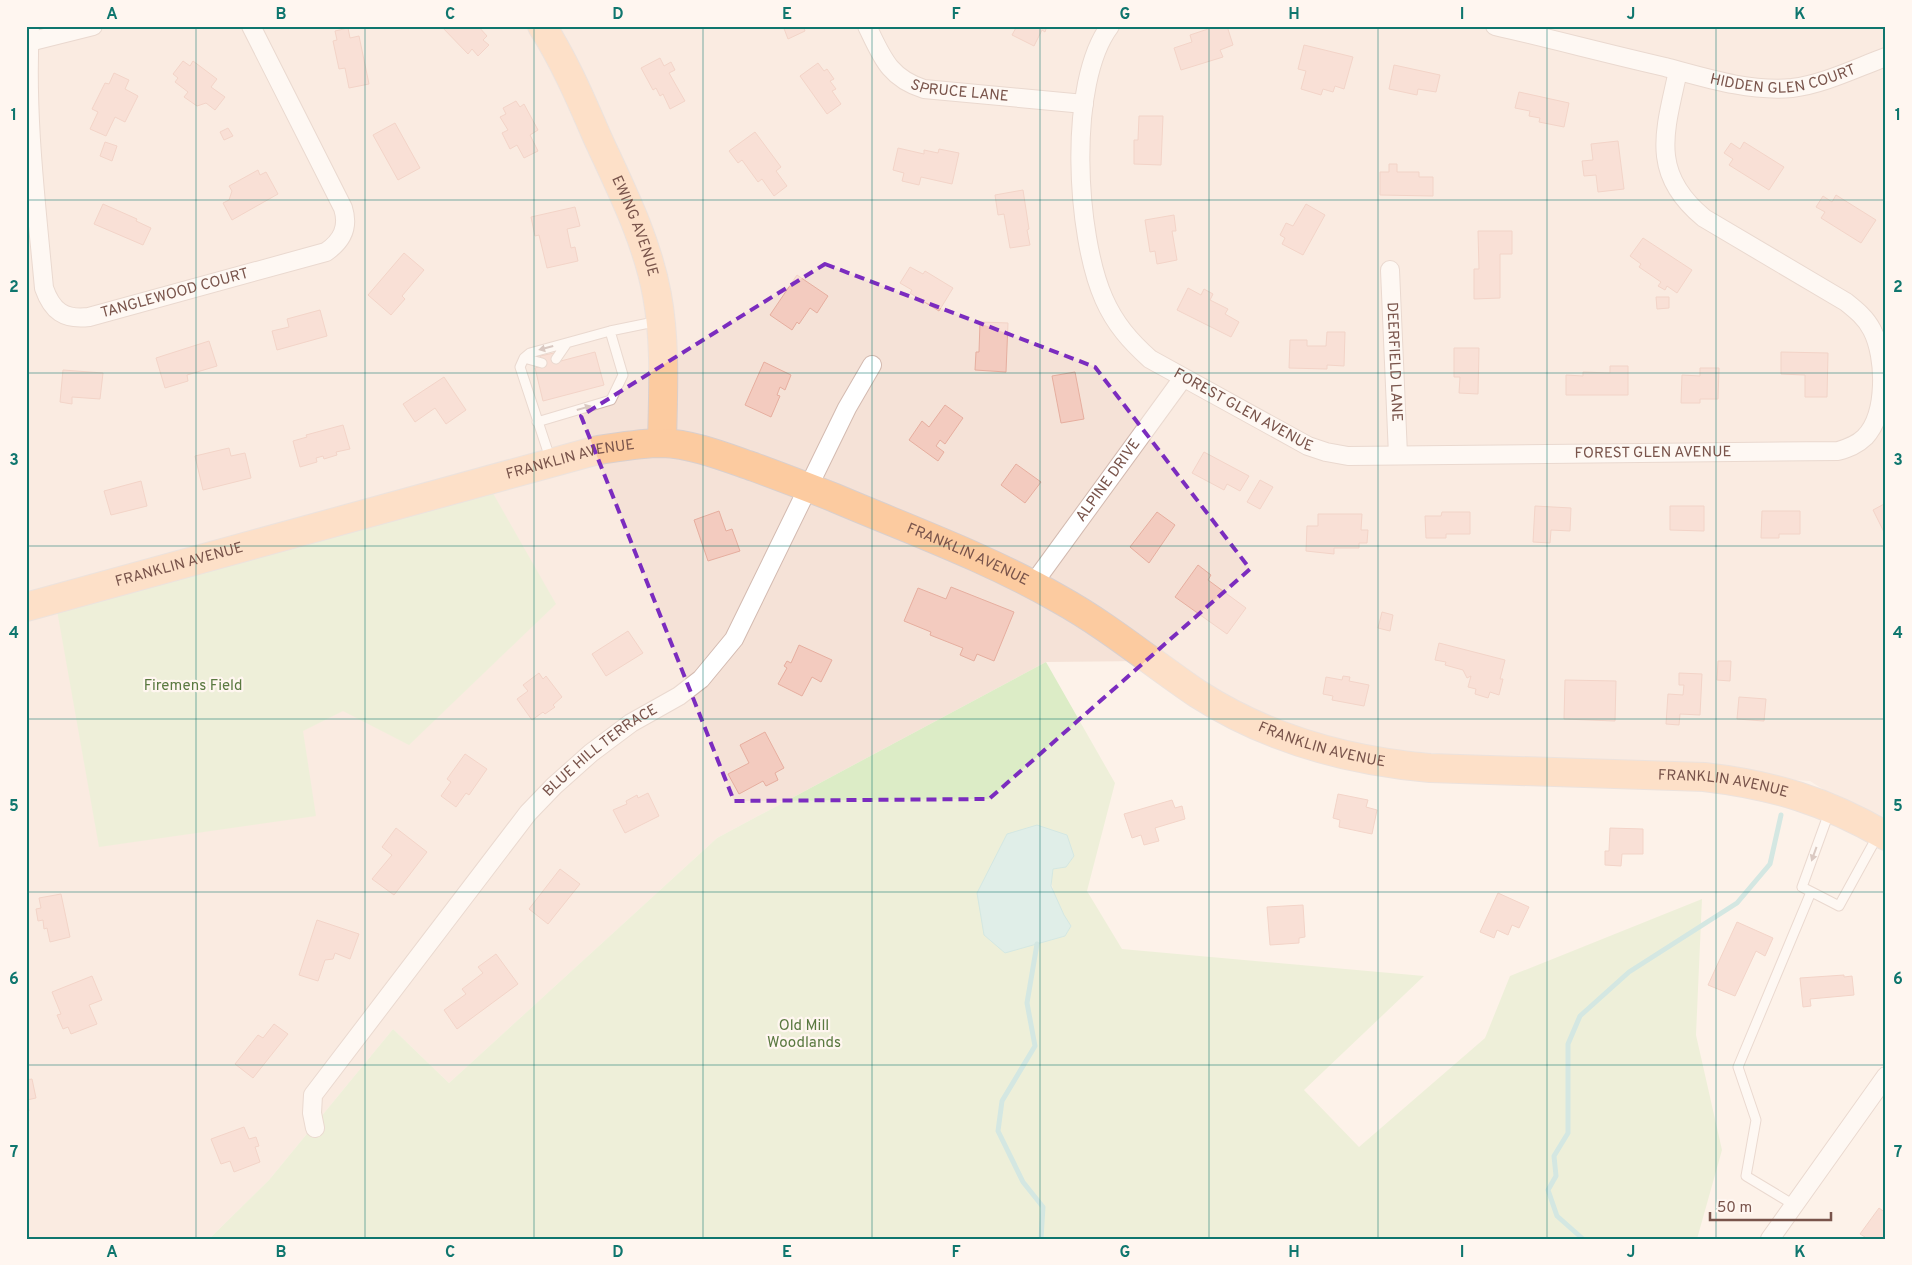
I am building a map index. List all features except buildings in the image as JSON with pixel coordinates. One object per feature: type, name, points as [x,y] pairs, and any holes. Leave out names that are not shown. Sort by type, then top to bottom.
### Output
[{"type":"main road","name":"EWING AVENUE","points":[[542,26],[566,67],[634,218],[648,259],[657,294],[660,321],[664,374],[662,443]]},
{"type":"main road","name":"FRANKLIN AVENUE","points":[[26,607],[598,450],[662,443],[721,455],[807,487],[1011,572],[1063,600],[1200,695],[1236,716],[1275,733],[1315,747],[1355,758],[1430,768],[1712,778],[1745,782],[1785,791],[1831,808],[1883,834]]},
{"type":"street","points":[[30,34],[93,26]]},
{"type":"street","name":"TANGLEWOOD COURT","points":[[30,34],[29,89],[34,187],[44,288],[48,300],[55,309],[64,315],[76,318],[88,317],[326,252],[336,246],[342,237],[345,226],[343,208],[251,26]]},
{"type":"street","name":"SPRUCE LANE","points":[[867,26],[884,61],[896,75],[910,84],[924,89],[1084,104]]},
{"type":"street","name":"FOREST GLEN AVENUE","points":[[1110,26],[1096,52],[1084,104],[1081,183],[1085,221],[1092,258],[1103,298],[1114,320],[1129,340],[1150,359],[1183,378],[1308,446],[1348,456],[1838,451],[1851,447],[1864,438],[1872,429],[1878,415],[1882,363],[1879,345],[1872,328],[1861,313],[1846,302],[1704,218],[1691,208],[1677,190],[1669,172],[1665,154],[1664,135],[1678,71]]},
{"type":"street","points":[[1495,26],[1520,29],[1678,71]]},
{"type":"street","name":"HIDDEN GLEN COURT","points":[[1678,71],[1745,86],[1769,89],[1793,88],[1816,83],[1886,57]]},
{"type":"street","name":"DEERFIELD LANE","points":[[1390,270],[1398,455]]},
{"type":"street","name":"BLUE HILL TERRACE","points":[[315,1128],[312,1113],[313,1094],[528,813],[554,786],[591,753],[631,723],[679,696],[701,679],[734,639],[807,487],[847,408],[872,365]]},
{"type":"street","name":"ALPINE DRIVE","points":[[1033,584],[1183,378]]},
{"type":"street","points":[[1770,1239],[1886,1076]]},
{"type":"lane","points":[[551,463],[520,367],[524,358],[530,353],[610,331],[660,321]]},
{"type":"lane","points":[[537,422],[611,400],[623,375],[610,331]]},
{"type":"lane","points":[[556,359],[567,343]]},
{"type":"lane","points":[[524,358],[542,363]]},
{"type":"lane","points":[[1831,808],[1802,888],[1839,906],[1883,834]]},
{"type":"lane","points":[[1794,1205],[1746,1176],[1756,1120],[1738,1067],[1811,892]]},
{"type":"highlighted area","points":[[825,264],[1095,367],[1250,569],[989,799],[734,801],[581,416]]},
{"type":"shaded area","points":[[26,26],[1886,26],[1886,829],[1810,781],[1494,759],[1325,743],[1146,661],[1046,662],[717,838],[449,1083],[393,1029],[269,1180],[209,1239],[26,1239]]},
{"type":"green space","name":"Firemens Field","points":[[486,481],[556,604],[409,745],[343,711],[303,731],[316,816],[99,847],[55,599]]},
{"type":"green space","name":"Old Mill Woodlands","points":[[1046,662],[1115,783],[1087,891],[1122,949],[1424,976],[1304,1090],[1359,1147],[1485,1038],[1510,976],[1702,899],[1696,1035],[1722,1150],[1697,1239],[209,1239],[269,1180],[393,1029],[449,1083],[717,838]],"holes":[[[1067,835],[1053,868],[1052,883],[1059,906],[1071,926],[1065,936],[1005,952],[984,935]]]},
{"type":"water","points":[[1037,825],[1067,835],[1074,856],[1066,867],[1053,869],[1051,886],[1071,926],[1065,936],[1005,953],[984,935],[977,893],[1007,834]]},
{"type":"waterway","points":[[1583,1239],[1557,1216],[1548,1190],[1556,1176],[1554,1156],[1568,1133],[1568,1044],[1580,1016],[1629,972],[1737,903],[1770,864],[1781,815]]},
{"type":"waterway","points":[[1037,944],[1027,1003],[1035,1046],[1002,1101],[998,1131],[1023,1182],[1043,1207],[1041,1239]]}]
